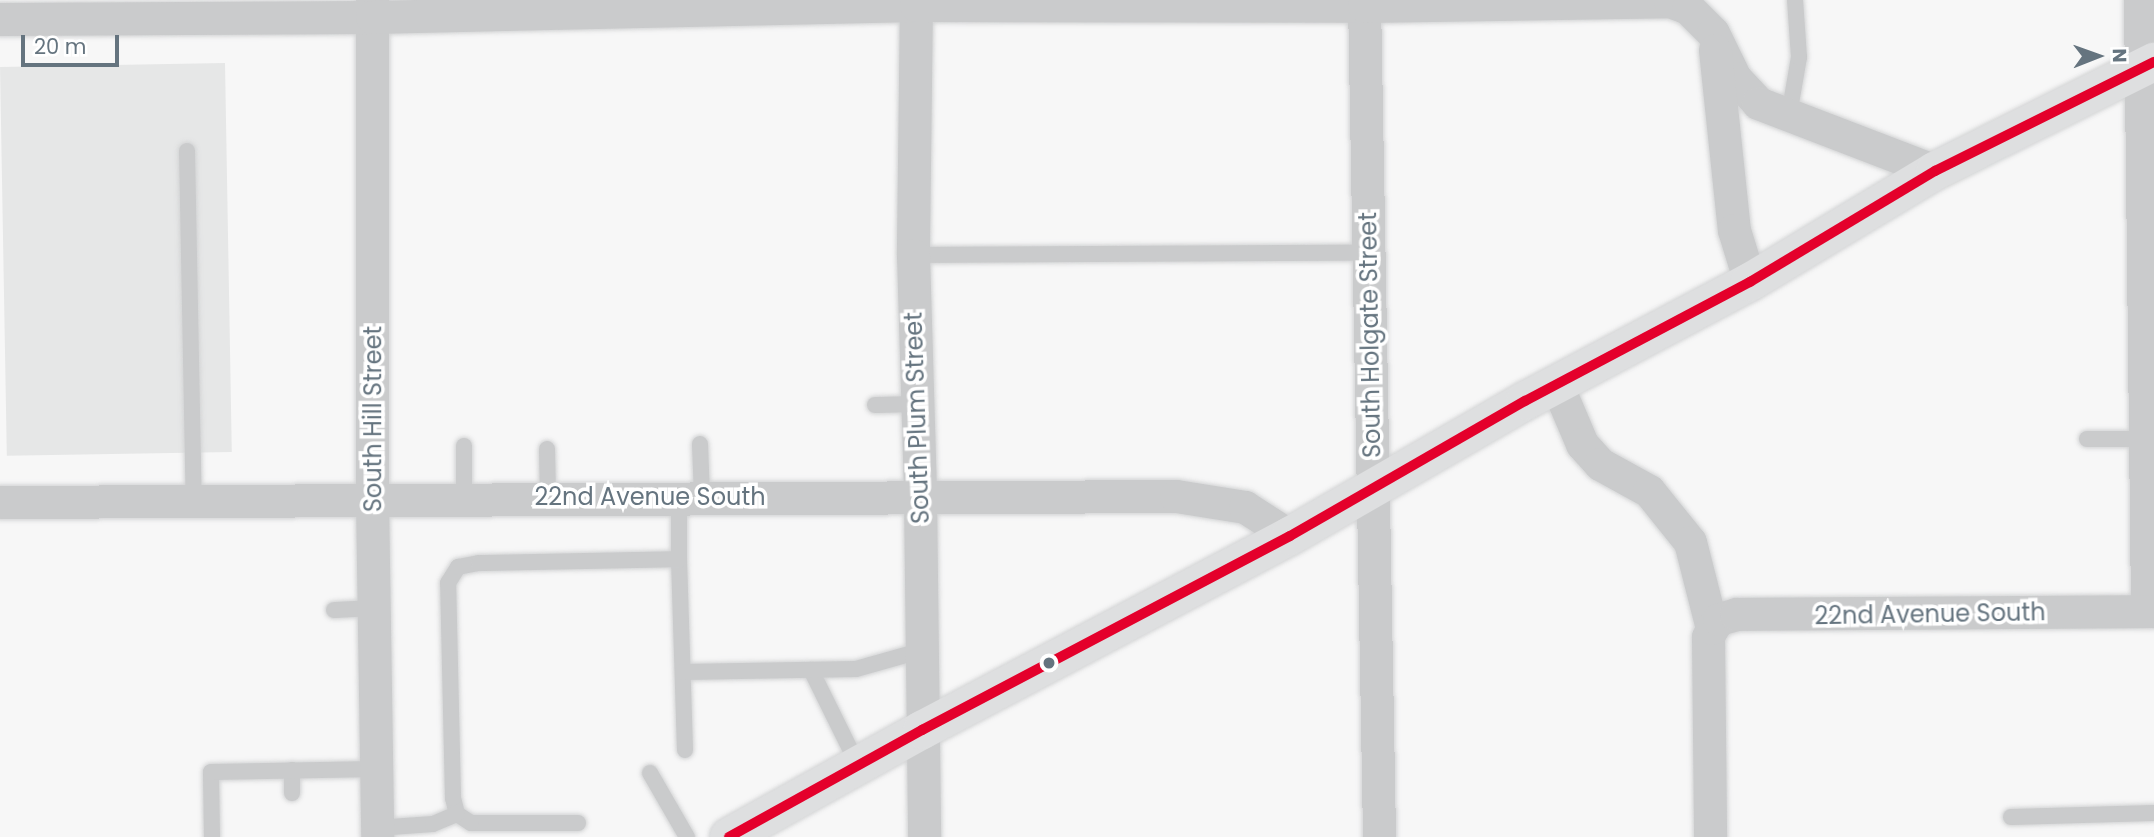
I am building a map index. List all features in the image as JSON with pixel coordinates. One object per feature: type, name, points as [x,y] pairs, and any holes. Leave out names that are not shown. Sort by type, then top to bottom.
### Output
[{"type":"main road","points":[[729,837],[922,730],[1290,536],[1373,485],[1750,282],[1935,171],[2150,69]]},
{"type":"street","points":[[1703,0],[1713,33],[1735,78],[1758,103],[1935,171]]},
{"type":"street","points":[[2140,0],[2150,69],[2149,346],[2145,439],[2150,611]]},
{"type":"street","points":[[0,19],[428,7],[1670,1],[1688,8],[1713,33],[1734,230],[1750,282]]},
{"type":"street","name":"South Plum Street","points":[[916,3],[913,255],[923,650],[923,837]]},
{"type":"street","name":"South Holgate Street","points":[[1364,3],[1378,837]]},
{"type":"street","name":"South Hill Street","points":[[372,8],[372,500],[377,832]]},
{"type":"street","points":[[1557,384],[1583,444],[1600,464],[1649,491],[1690,542],[1712,628],[1708,637],[1710,837]]},
{"type":"street","name":"22nd Avenue South","points":[[0,502],[1176,496],[1245,507],[1290,536]]},
{"type":"street","name":"22nd Avenue South","points":[[1712,628],[1720,620],[1736,614],[2150,611]]},
{"type":"lane","points":[[1789,115],[1799,57],[1795,0]]},
{"type":"lane","points":[[187,151],[194,501]]},
{"type":"lane","points":[[913,255],[1369,253]]},
{"type":"lane","points":[[874,405],[917,404]]},
{"type":"lane","points":[[2087,439],[2145,439]]},
{"type":"lane","points":[[685,750],[679,559],[700,444]]},
{"type":"lane","points":[[464,446],[464,499]]},
{"type":"lane","points":[[548,449],[548,498]]},
{"type":"lane","points":[[578,822],[471,823],[457,814],[453,798],[448,583],[458,567],[479,563],[679,559]]},
{"type":"lane","points":[[334,610],[374,608]]},
{"type":"lane","points":[[683,672],[856,669],[923,650]]},
{"type":"lane","points":[[811,670],[858,766]]},
{"type":"lane","points":[[212,837],[211,772],[376,769]]},
{"type":"lane","points":[[292,770],[292,793]]},
{"type":"lane","points":[[650,773],[687,837]]},
{"type":"lane","points":[[2011,817],[2154,813]]},
{"type":"lane","points":[[377,832],[433,824],[457,814]]},
{"type":"shaded area","points":[[225,63],[232,452],[7,456],[0,67]]},
{"type":"transit line","points":[[729,837],[922,730],[1290,536],[1525,401],[1750,282],[1935,171],[2154,62]]}]
